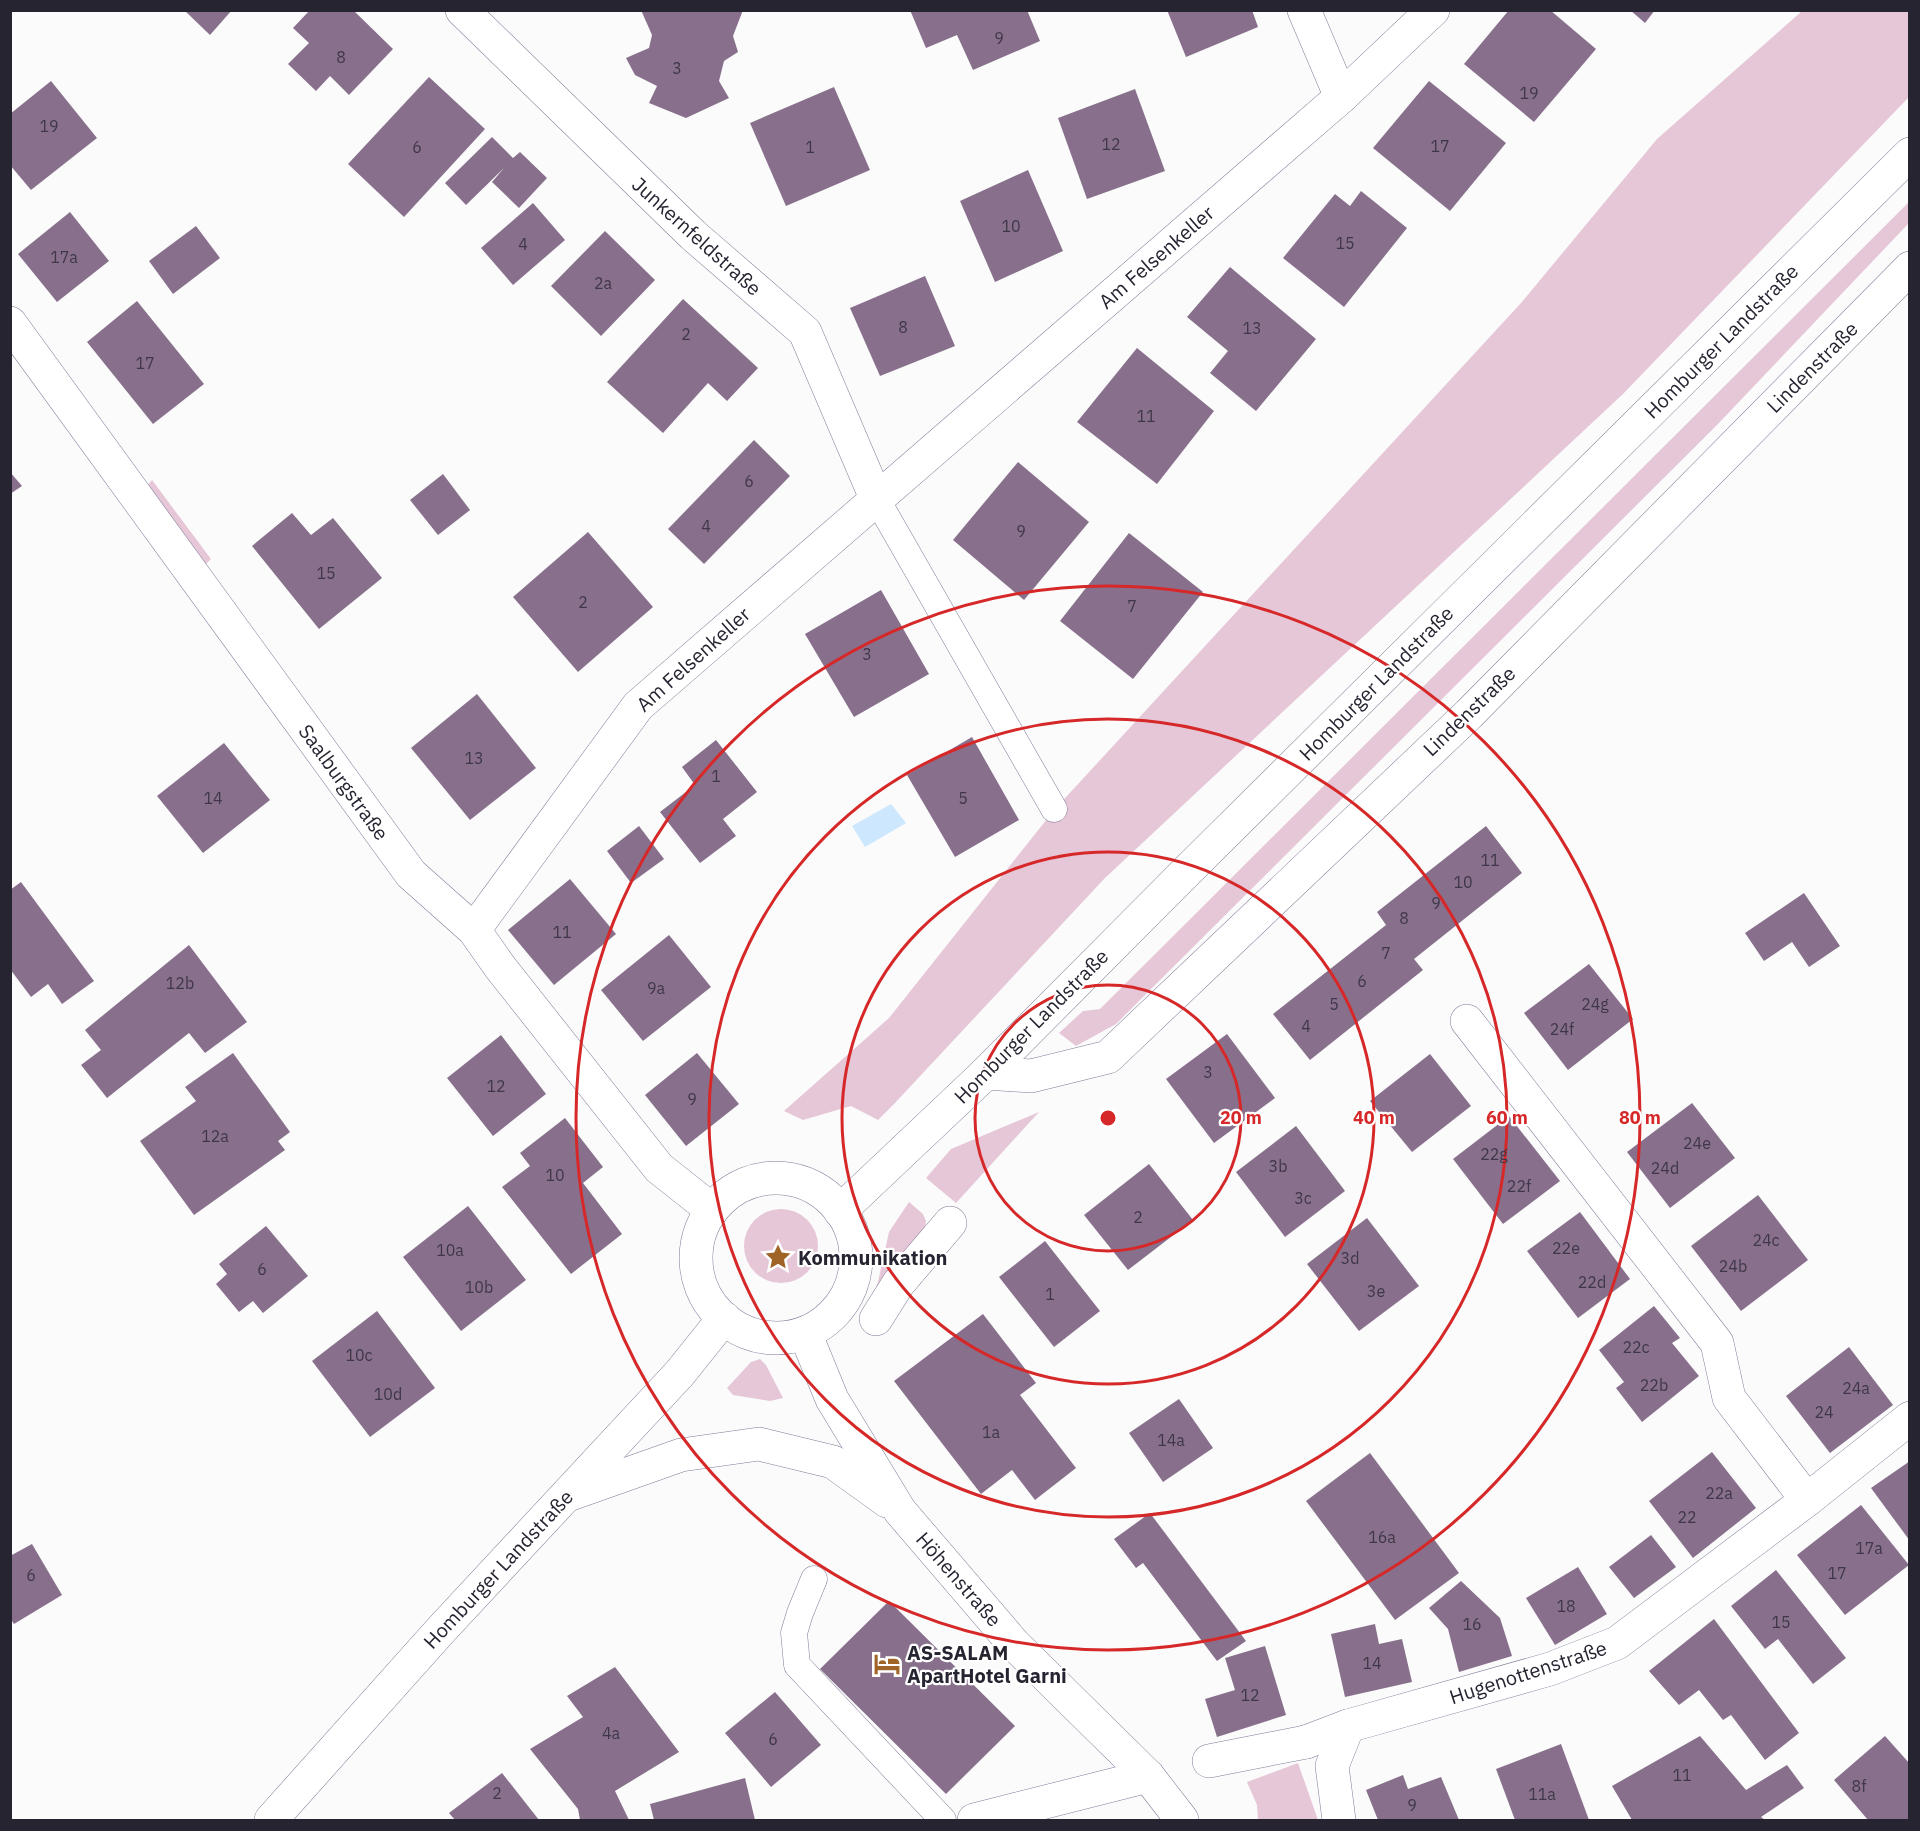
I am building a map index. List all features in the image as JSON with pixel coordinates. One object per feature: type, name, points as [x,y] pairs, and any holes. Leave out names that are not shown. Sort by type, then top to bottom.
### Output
[{"type":"street","name":"Junkernfeldstraße","points":[[462,10],[693,235],[805,332],[876,498]]},
{"type":"street","points":[[1304,10],[1341,97]]},
{"type":"street","name":"Am Felsenkeller","points":[[474,930],[638,706],[1341,97],[1433,10]]},
{"type":"street","name":"Homburger Landstraße","points":[[840,1211],[986,1073],[1910,154]]},
{"type":"street","name":"Lindenstraße","points":[[986,1073],[1031,1076],[1108,1057],[1468,714],[1910,268]]},
{"type":"street","name":"Saalburgstraße","points":[[10,323],[411,874],[474,930],[500,968],[658,1168],[712,1210]]},
{"type":"street","points":[[1467,1022],[1717,1343],[1729,1398],[1807,1500]]},
{"type":"street","points":[[770,1178],[794,1180],[815,1188],[833,1201],[840,1211],[847,1220],[855,1241],[857,1263],[852,1286],[841,1306],[825,1322],[805,1333],[782,1338],[759,1336],[738,1328],[724,1318],[706,1297],[698,1275],[696,1252],[701,1230],[712,1210],[728,1194],[748,1183],[770,1178]]},
{"type":"street","points":[[876,1319],[898,1284],[950,1223]]},
{"type":"street","name":"Homburger Landstraße","points":[[271,1821],[432,1640],[680,1373],[724,1318]]},
{"type":"street","name":"Höhenstraße","points":[[805,1333],[832,1399],[900,1511],[1014,1644],[1148,1776],[1182,1821]]},
{"type":"street","name":"Hugenottenstraße","points":[[1209,1761],[1306,1742],[1348,1726],[1550,1669],[1617,1643],[1807,1500],[1910,1418]]},
{"type":"street","points":[[564,1497],[681,1455],[759,1444],[833,1462],[900,1511]]},
{"type":"street","points":[[1339,1821],[1332,1766],[1348,1726]]},
{"type":"street","points":[[974,1821],[1148,1776]]},
{"type":"lane","points":[[876,498],[1054,809]]},
{"type":"lane","points":[[814,1579],[794,1633],[796,1665],[943,1821]]},
{"type":"shaded area","points":[[1802,11],[1909,11],[1909,97],[1623,394],[1105,878],[878,1120],[851,1106],[803,1120],[784,1111],[889,1018],[1055,809],[1521,303],[1657,139]]},
{"type":"shaded area","points":[[1909,202],[1909,223],[1717,425],[1116,1024],[1076,1046],[1059,1033],[1083,1011],[1100,1009]]},
{"type":"shaded area","points":[[152,480],[211,559],[205,565],[147,486]]},
{"type":"shaded area","points":[[1039,1112],[956,1203],[926,1178],[951,1149]]},
{"type":"shaded area","points":[[909,1202],[923,1214],[926,1221],[923,1239],[872,1301],[889,1232]]},
{"type":"shaded area","points":[[774,1209],[788,1209],[802,1215],[812,1225],[818,1239],[818,1253],[812,1267],[802,1277],[788,1283],[774,1283],[760,1277],[750,1267],[744,1253],[744,1239],[750,1225],[760,1215]]},
{"type":"shaded area","points":[[760,1359],[766,1365],[783,1398],[770,1401],[733,1395],[727,1388],[751,1362]]},
{"type":"shaded area","points":[[1298,1763],[1318,1820],[1258,1820],[1257,1805],[1247,1782]]},
{"type":"water","points":[[891,804],[906,823],[865,847],[852,826]]},
{"type":"building","points":[[184,10],[232,10],[210,35]]},
{"type":"building","points":[[310,10],[353,10],[393,49],[349,95],[330,76],[316,91],[288,64],[309,43],[293,28]]},
{"type":"building","points":[[641,10],[743,10],[733,36],[738,52],[724,61],[719,81],[729,98],[686,118],[649,103],[657,86],[635,75],[626,58],[649,48],[652,35]]},
{"type":"building","points":[[910,10],[1027,10],[1040,41],[973,70],[957,35],[926,48]]},
{"type":"building","points":[[1167,10],[1252,10],[1258,27],[1186,57]]},
{"type":"building","points":[[1509,10],[1550,10],[1596,49],[1534,122],[1464,64]]},
{"type":"building","points":[[1630,10],[1655,10],[1645,23]]},
{"type":"building","points":[[429,77],[485,129],[404,217],[348,164]]},
{"type":"building","points":[[51,81],[97,138],[31,190],[10,165],[10,114]]},
{"type":"building","points":[[1429,81],[1506,143],[1450,211],[1373,148]]},
{"type":"building","points":[[834,87],[870,170],[786,206],[750,123]]},
{"type":"building","points":[[1135,89],[1165,171],[1087,199],[1058,118]]},
{"type":"building","points":[[492,137],[513,158],[520,152],[547,178],[519,208],[492,182],[504,168],[466,205],[445,183]]},
{"type":"building","points":[[1028,170],[1063,251],[995,282],[960,201]]},
{"type":"building","points":[[1361,191],[1407,228],[1344,307],[1283,258],[1335,194],[1350,206]]},
{"type":"building","points":[[533,203],[565,240],[513,285],[481,248]]},
{"type":"building","points":[[70,212],[109,261],[57,302],[18,254]]},
{"type":"building","points":[[196,226],[220,258],[173,294],[149,261]]},
{"type":"building","points":[[605,231],[655,280],[601,336],[551,286]]},
{"type":"building","points":[[1230,267],[1316,339],[1256,411],[1210,373],[1228,351],[1187,317]]},
{"type":"building","points":[[925,276],[955,346],[880,376],[850,308]]},
{"type":"building","points":[[683,299],[758,368],[727,401],[708,383],[663,433],[607,382]]},
{"type":"building","points":[[137,301],[204,384],[153,424],[87,342]]},
{"type":"building","points":[[1137,348],[1214,411],[1157,484],[1077,422]]},
{"type":"building","points":[[754,440],[790,476],[704,564],[668,529]]},
{"type":"building","points":[[1018,462],[1089,522],[1024,600],[953,540]]},
{"type":"building","points":[[10,472],[22,486],[10,494]]},
{"type":"building","points":[[443,474],[470,510],[438,535],[410,500]]},
{"type":"building","points":[[292,513],[311,535],[333,518],[382,578],[319,629],[252,546]]},
{"type":"building","points":[[588,532],[653,607],[578,672],[513,597]]},
{"type":"building","points":[[1129,533],[1203,592],[1133,679],[1060,621]]},
{"type":"building","points":[[881,590],[929,674],[854,717],[805,634]]},
{"type":"building","points":[[477,694],[536,768],[470,820],[411,748]]},
{"type":"building","points":[[972,737],[1019,820],[955,857],[907,775]]},
{"type":"building","points":[[716,740],[757,792],[723,819],[736,836],[700,863],[660,812],[695,785],[682,767]]},
{"type":"building","points":[[224,743],[270,800],[203,853],[157,796]]},
{"type":"building","points":[[639,826],[664,859],[631,883],[607,851]]},
{"type":"building","points":[[1486,826],[1522,873],[1414,959],[1423,970],[1310,1060],[1273,1014],[1386,925],[1377,912]]},
{"type":"building","points":[[570,879],[616,934],[554,985],[508,930]]},
{"type":"building","points":[[21,882],[94,981],[62,1004],[48,984],[31,997],[10,969],[10,890]]},
{"type":"building","points":[[1804,893],[1840,946],[1809,967],[1792,942],[1764,961],[1745,933]]},
{"type":"building","points":[[669,935],[711,987],[643,1041],[601,990]]},
{"type":"building","points":[[189,945],[247,1022],[205,1053],[189,1033],[107,1098],[81,1065],[101,1050],[85,1030]]},
{"type":"building","points":[[1589,964],[1633,1019],[1568,1070],[1524,1013]]},
{"type":"building","points":[[1227,1034],[1275,1098],[1214,1143],[1166,1079]]},
{"type":"building","points":[[501,1035],[546,1094],[493,1136],[447,1078]]},
{"type":"building","points":[[233,1053],[290,1132],[278,1141],[285,1150],[194,1215],[140,1141],[196,1101],[185,1087]]},
{"type":"building","points":[[697,1053],[739,1104],[686,1146],[645,1095]]},
{"type":"building","points":[[1430,1054],[1471,1106],[1412,1152],[1370,1101]]},
{"type":"building","points":[[1692,1103],[1735,1158],[1670,1208],[1627,1152]]},
{"type":"building","points":[[1509,1116],[1560,1181],[1503,1224],[1453,1159]]},
{"type":"building","points":[[565,1118],[603,1167],[583,1183],[622,1234],[571,1274],[502,1187],[530,1166],[520,1153]]},
{"type":"building","points":[[1296,1126],[1345,1191],[1285,1237],[1236,1172]]},
{"type":"building","points":[[1149,1164],[1193,1220],[1128,1270],[1084,1215]]},
{"type":"building","points":[[1758,1195],[1808,1260],[1741,1311],[1691,1246]]},
{"type":"building","points":[[468,1206],[526,1280],[461,1331],[403,1257]]},
{"type":"building","points":[[1580,1212],[1630,1279],[1578,1318],[1527,1251]]},
{"type":"building","points":[[1367,1218],[1419,1286],[1359,1331],[1307,1264]]},
{"type":"building","points":[[266,1226],[308,1276],[263,1313],[253,1301],[239,1312],[216,1284],[227,1274],[219,1264]]},
{"type":"building","points":[[1045,1241],[1100,1311],[1054,1347],[999,1277]]},
{"type":"building","points":[[1654,1306],[1680,1338],[1672,1343],[1699,1376],[1642,1422],[1616,1388],[1624,1382],[1599,1350]]},
{"type":"building","points":[[377,1311],[435,1388],[370,1437],[312,1361]]},
{"type":"building","points":[[983,1314],[1036,1383],[1020,1395],[1076,1468],[1035,1500],[1012,1470],[981,1494],[894,1381]]},
{"type":"building","points":[[1849,1347],[1893,1405],[1830,1453],[1786,1396]]},
{"type":"building","points":[[1179,1399],[1213,1448],[1163,1482],[1129,1433]]},
{"type":"building","points":[[1712,1452],[1756,1508],[1693,1558],[1649,1501]]},
{"type":"building","points":[[1370,1453],[1459,1573],[1395,1620],[1306,1501]]},
{"type":"building","points":[[1910,1461],[1910,1541],[1871,1488]]},
{"type":"building","points":[[1861,1505],[1909,1565],[1845,1615],[1797,1555]]},
{"type":"building","points":[[1150,1513],[1246,1641],[1217,1661],[1143,1563],[1136,1568],[1114,1539]]},
{"type":"building","points":[[1651,1535],[1676,1567],[1634,1598],[1609,1567]]},
{"type":"building","points":[[32,1544],[62,1595],[14,1624],[10,1618],[10,1556]]},
{"type":"building","points":[[1578,1567],[1607,1614],[1555,1645],[1526,1598]]},
{"type":"building","points":[[1776,1570],[1846,1658],[1813,1684],[1778,1639],[1765,1649],[1731,1606]]},
{"type":"building","points":[[1461,1581],[1500,1618],[1512,1656],[1459,1672],[1448,1629],[1429,1608]]},
{"type":"building","points":[[889,1601],[1015,1726],[946,1794],[820,1669]]},
{"type":"building","points":[[1714,1619],[1799,1733],[1765,1760],[1731,1715],[1723,1720],[1699,1690],[1679,1705],[1649,1671]]},
{"type":"building","points":[[1375,1624],[1379,1644],[1402,1639],[1412,1682],[1345,1697],[1331,1634]]},
{"type":"building","points":[[1265,1646],[1286,1715],[1217,1737],[1205,1699],[1235,1690],[1225,1658]]},
{"type":"building","points":[[615,1667],[679,1752],[615,1791],[629,1820],[580,1820],[578,1809],[530,1749],[583,1717],[567,1696]]},
{"type":"building","points":[[775,1692],[821,1745],[771,1787],[725,1733]]},
{"type":"building","points":[[1700,1736],[1746,1790],[1787,1765],[1804,1788],[1761,1817],[1765,1820],[1632,1820],[1612,1786]]},
{"type":"building","points":[[1885,1736],[1910,1764],[1910,1820],[1868,1820],[1834,1780]]},
{"type":"building","points":[[1561,1744],[1589,1820],[1515,1820],[1496,1769]]},
{"type":"building","points":[[502,1773],[539,1820],[455,1820],[449,1813]]},
{"type":"building","points":[[1403,1775],[1408,1789],[1441,1777],[1459,1820],[1378,1820],[1366,1790]]},
{"type":"building","points":[[745,1778],[755,1820],[654,1820],[650,1804]]},
{"type":"place","name":"Kommunikation","points":[[778,1257]]},
{"type":"place","name":"AS-SALAM ApartHotel Garni","points":[[887,1664]]}]
